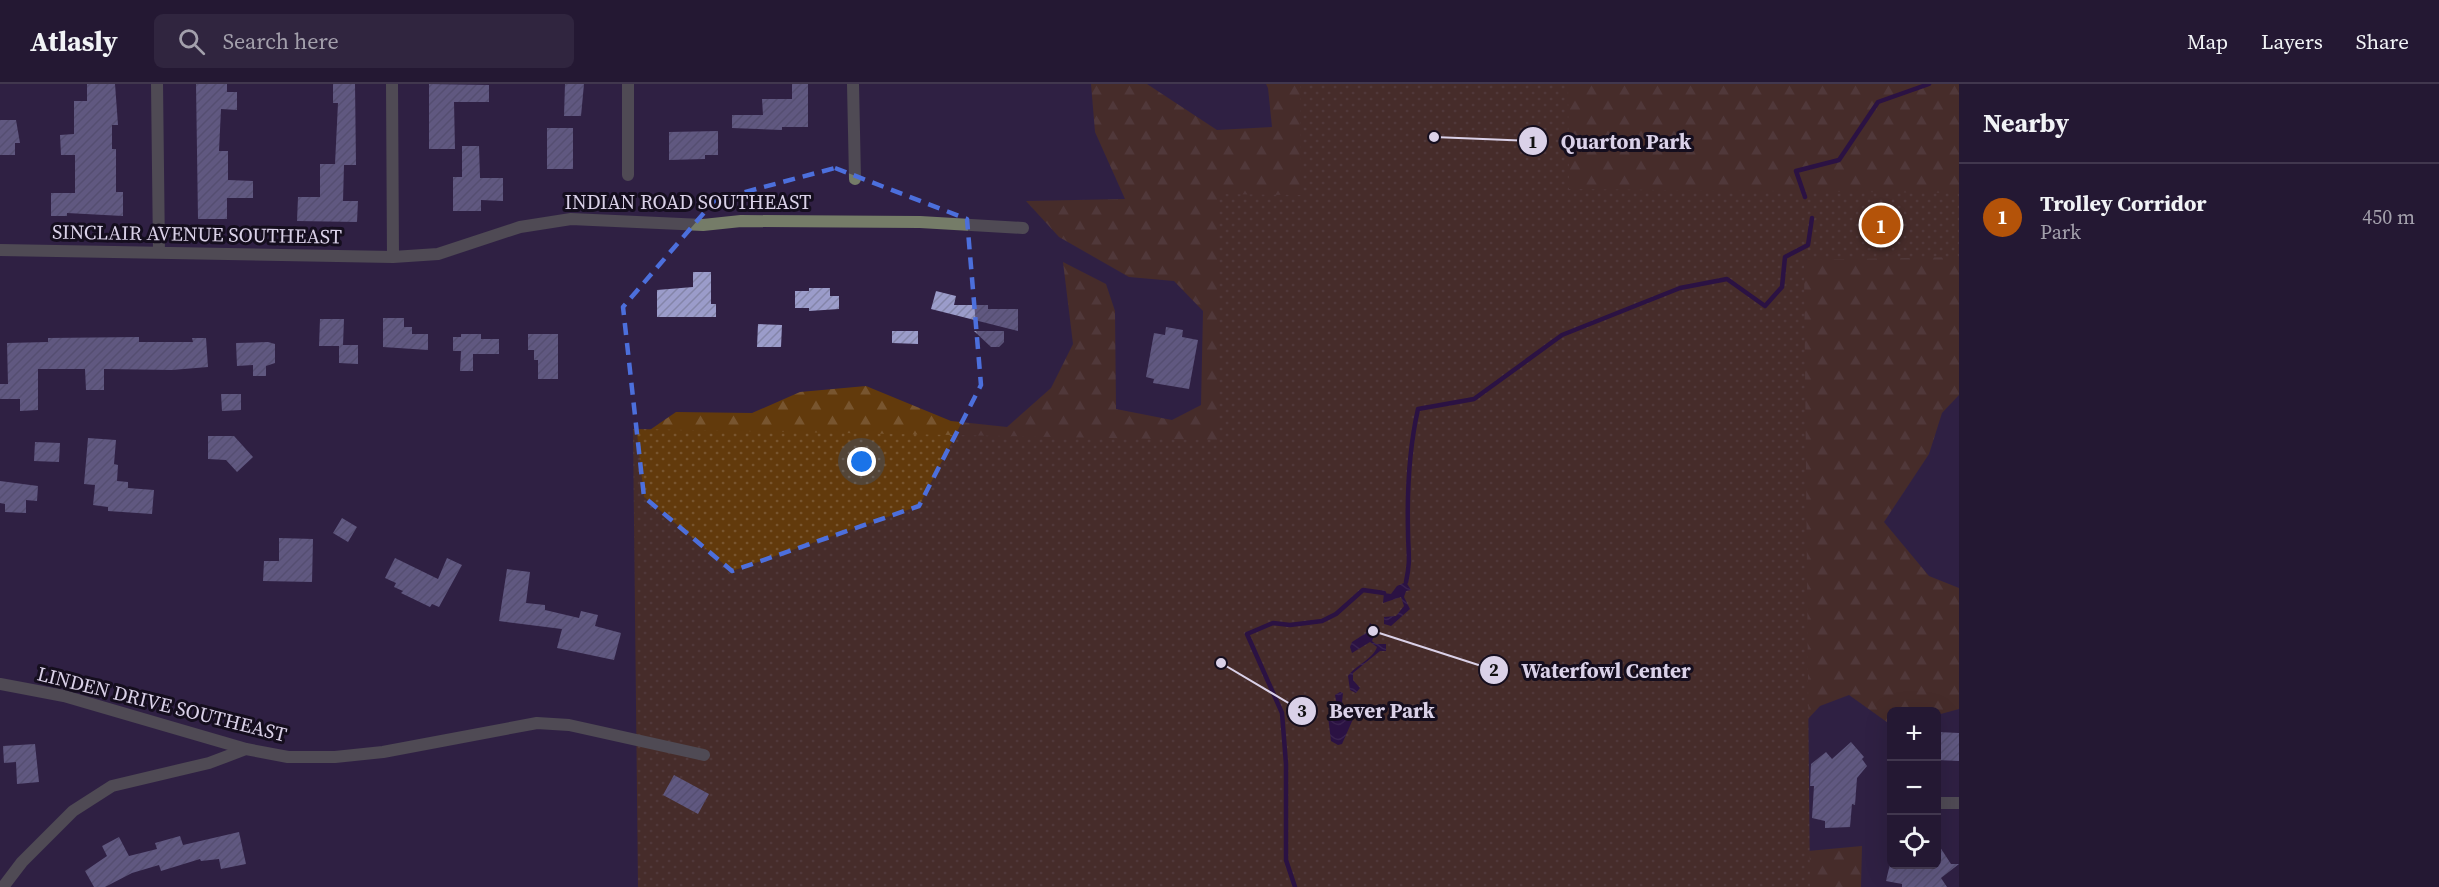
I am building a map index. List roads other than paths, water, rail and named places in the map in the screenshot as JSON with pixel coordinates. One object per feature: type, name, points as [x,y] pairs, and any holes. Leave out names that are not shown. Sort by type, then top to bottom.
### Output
[{"type":"street","points":[[157,84],[159,252]]},
{"type":"street","points":[[392,84],[393,257]]},
{"type":"street","points":[[628,84],[628,175]]},
{"type":"street","points":[[853,84],[855,180]]},
{"type":"street","name":"INDIAN ROAD SOUTHEAST","points":[[393,257],[438,254],[520,226],[571,219],[703,225],[741,220],[920,222],[1023,228]]},
{"type":"street","name":"SINCLAIR AVENUE SOUTHEAST","points":[[0,250],[393,257]]},
{"type":"street","name":"LINDEN DRIVE SOUTHEAST","points":[[0,684],[64,696],[246,748],[288,757],[334,757],[457,740],[507,727],[537,723],[569,725],[704,755]]},
{"type":"street","points":[[3,887],[22,862],[73,811],[112,786],[210,763],[246,748]]},
{"type":"street","points":[[1941,803],[1959,803]]},
{"type":"water","points":[[1406,582],[1411,590],[1406,591],[1404,597],[1410,609],[1391,626],[1384,624],[1384,617],[1396,616],[1404,606],[1401,597],[1383,603],[1384,593],[1391,594],[1397,586]]},
{"type":"water","points":[[1370,623],[1377,629],[1372,641],[1376,644],[1386,644],[1386,651],[1380,651],[1353,673],[1353,680],[1360,688],[1356,693],[1350,690],[1348,676],[1372,655],[1377,647],[1370,642],[1352,653],[1350,647],[1352,642],[1366,633]]},
{"type":"water","points":[[1343,693],[1342,702],[1353,719],[1342,744],[1338,745],[1331,741],[1328,716],[1335,710],[1335,695]]},
{"type":"waterway","points":[[1805,197],[1796,171],[1839,160],[1878,102],[1929,84]]},
{"type":"waterway","points":[[1406,582],[1409,562],[1409,470],[1418,409],[1474,399],[1562,335],[1680,288],[1727,279],[1765,306],[1782,287],[1785,257],[1808,245],[1812,218]]},
{"type":"waterway","points":[[1295,887],[1286,860],[1286,764],[1282,713],[1247,634],[1273,623],[1290,625],[1322,621],[1336,614],[1363,590],[1384,593]]},
{"type":"place","name":"Quarton Park","points":[[1434,137]]},
{"type":"place","name":"Trolley Corridor","points":[[1881,225]]},
{"type":"place","name":"Waterfowl Center","points":[[1373,631]]},
{"type":"place","name":"Bever Park","points":[[1221,663]]}]
